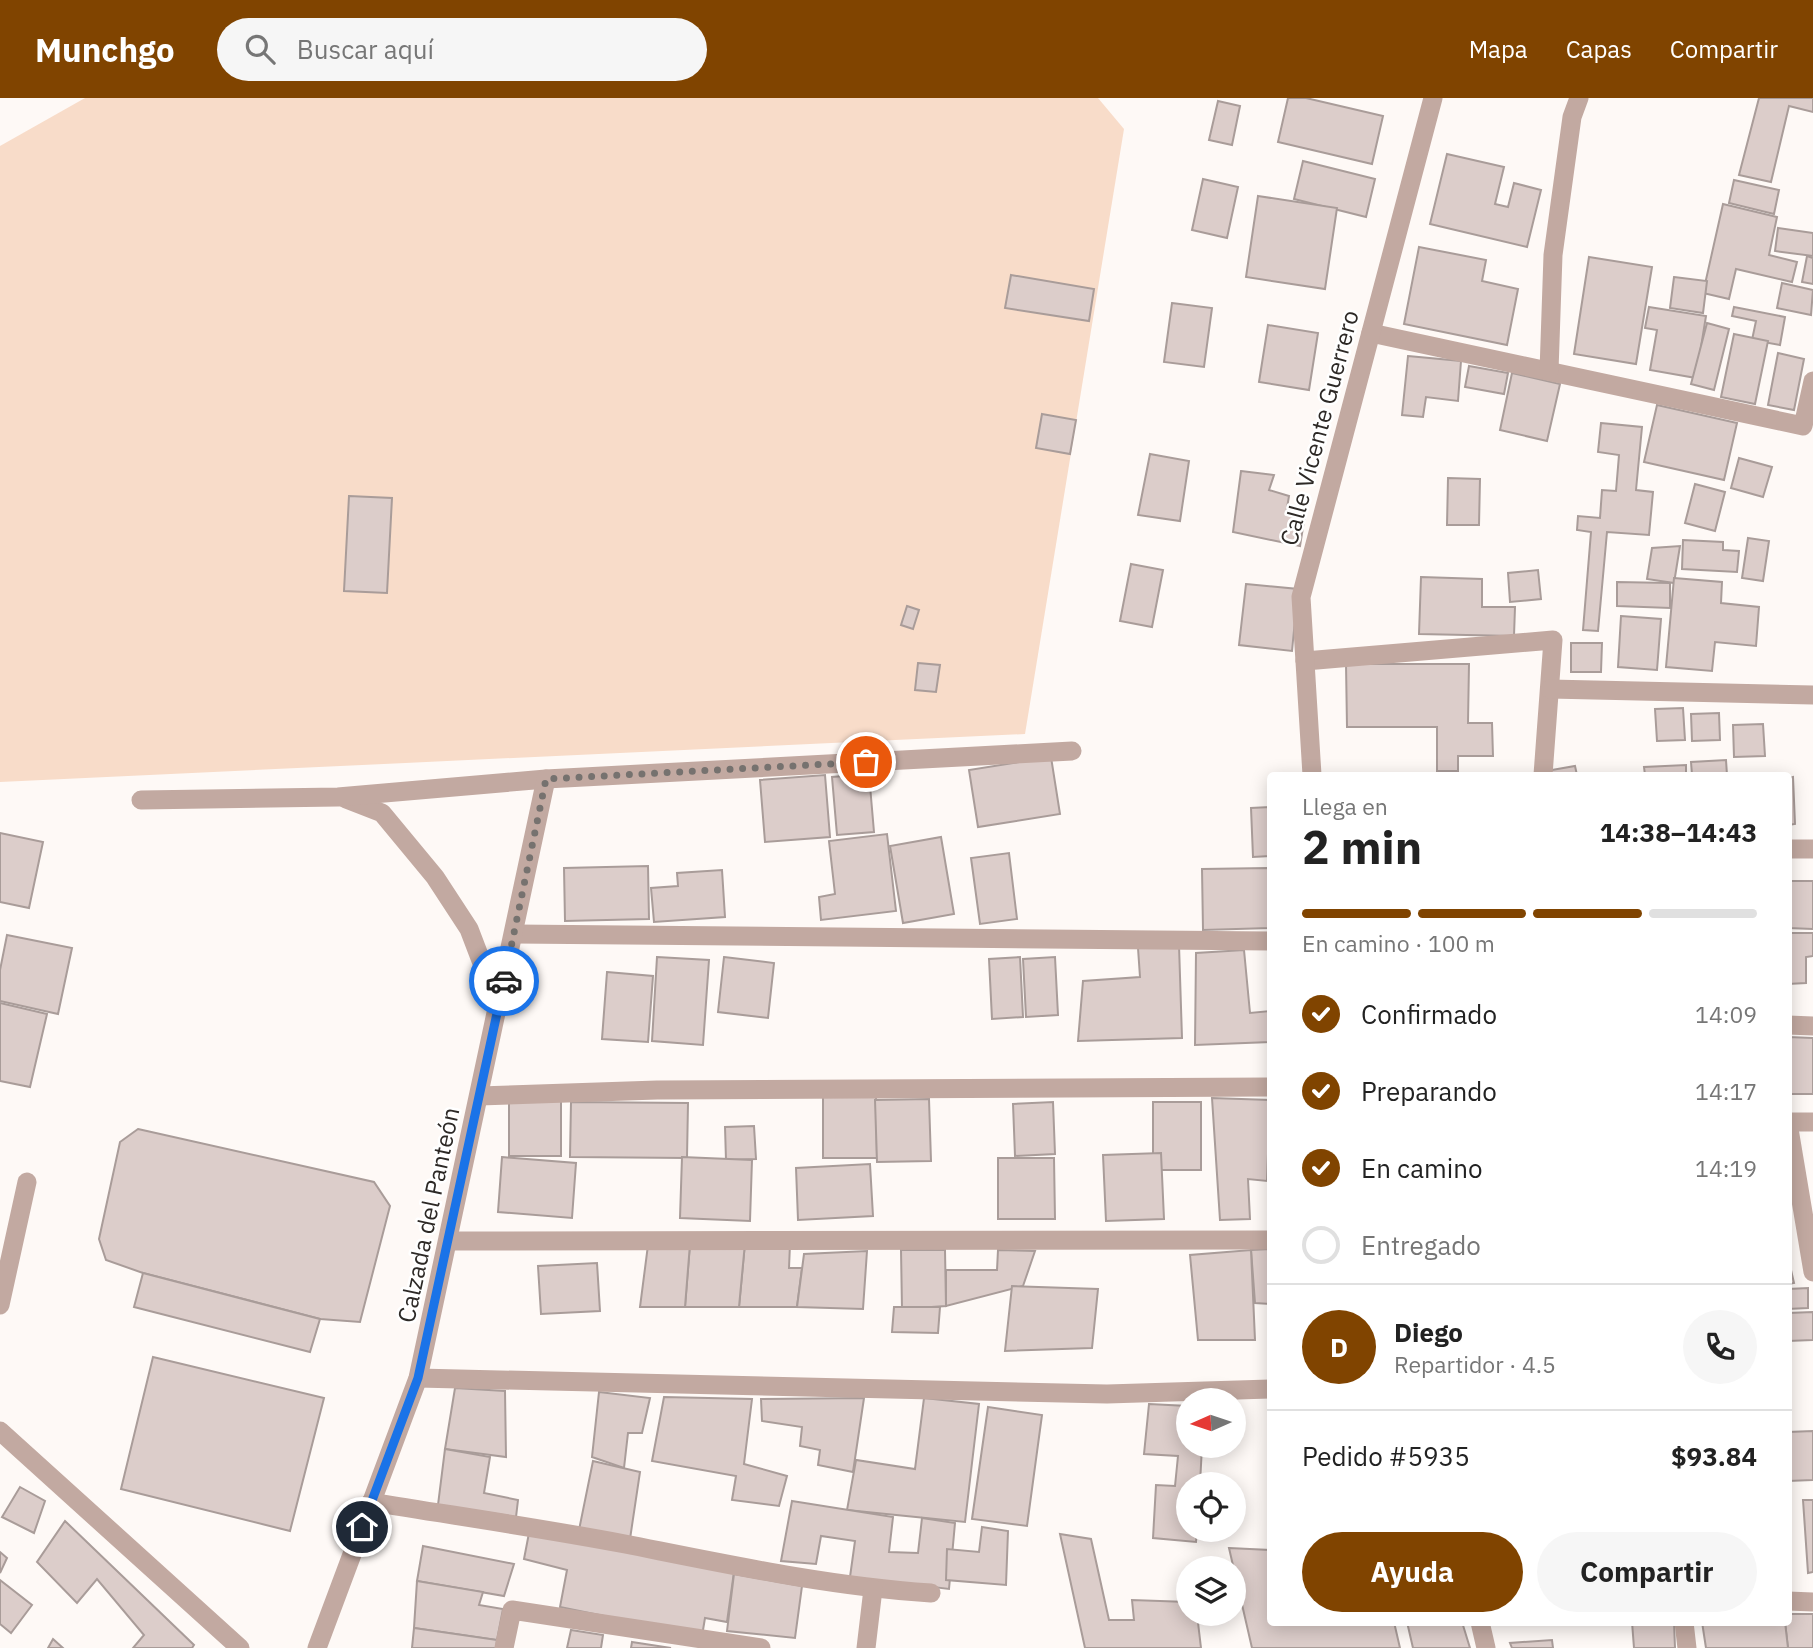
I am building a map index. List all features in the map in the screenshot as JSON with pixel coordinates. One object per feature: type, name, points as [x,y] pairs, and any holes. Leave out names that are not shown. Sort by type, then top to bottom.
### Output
[{"type":"street","name":"Calle Vicente Guerrero","points":[[1312,772],[1301,597],[1433,98]]},
{"type":"street","points":[[1549,371],[1553,254],[1572,117],[1580,98]]},
{"type":"street","points":[[1371,333],[1804,426],[1813,380]]},
{"type":"street","points":[[1305,661],[1553,640],[1543,772]]},
{"type":"street","points":[[1550,689],[1813,695]]},
{"type":"street","points":[[141,800],[338,797],[546,779],[1072,751]]},
{"type":"street","name":"Calzada del Panteón","points":[[317,1648],[418,1378],[450,1241],[546,779]]},
{"type":"street","points":[[338,797],[382,813],[435,877],[469,929],[498,1004]]},
{"type":"street","points":[[1792,849],[1813,849]]},
{"type":"street","points":[[515,934],[1267,941]]},
{"type":"street","points":[[1792,1025],[1813,1026]]},
{"type":"street","points":[[479,1096],[657,1090],[1267,1087]]},
{"type":"street","points":[[1792,1122],[1813,1122]]},
{"type":"street","points":[[1792,1146],[1813,1272]]},
{"type":"street","points":[[0,1306],[27,1182]]},
{"type":"street","points":[[450,1241],[1267,1240]]},
{"type":"street","points":[[418,1378],[1107,1394],[1267,1389]]},
{"type":"street","points":[[0,1431],[240,1648]]},
{"type":"street","points":[[371,1502],[548,1530],[736,1567],[873,1589],[931,1593]]},
{"type":"street","points":[[866,1648],[873,1589]]},
{"type":"street","points":[[1792,1601],[1813,1602]]},
{"type":"street","points":[[504,1648],[512,1610],[761,1648]]},
{"type":"street","points":[[1481,1626],[1486,1648]]},
{"type":"street","points":[[1684,1626],[1687,1648]]},
{"type":"shaded area","points":[[85,98],[1098,98],[1124,129],[1025,734],[0,782],[0,146]]},
{"type":"building","points":[[1288,98],[1306,98],[1383,116],[1372,164],[1278,142]]},
{"type":"building","points":[[1759,98],[1813,98],[1813,112],[1789,106],[1771,182],[1739,175]]},
{"type":"building","points":[[1218,101],[1240,106],[1232,145],[1209,140]]},
{"type":"building","points":[[1447,154],[1504,167],[1495,204],[1508,207],[1514,183],[1541,190],[1527,247],[1430,224]]},
{"type":"building","points":[[1303,161],[1375,179],[1366,217],[1294,199]]},
{"type":"building","points":[[1203,179],[1238,187],[1227,238],[1192,230]]},
{"type":"building","points":[[1734,180],[1779,190],[1774,214],[1729,203]]},
{"type":"building","points":[[1258,196],[1337,208],[1325,289],[1246,277]]},
{"type":"building","points":[[1723,204],[1777,217],[1769,255],[1797,262],[1792,282],[1736,269],[1729,299],[1703,293]]},
{"type":"building","points":[[1778,228],[1813,233],[1813,256],[1775,251]]},
{"type":"building","points":[[1419,247],[1486,260],[1482,281],[1518,289],[1507,345],[1404,324]]},
{"type":"building","points":[[1807,256],[1813,258],[1813,284],[1802,282]]},
{"type":"building","points":[[1589,257],[1652,267],[1636,364],[1574,354]]},
{"type":"building","points":[[1011,275],[1094,289],[1089,321],[1005,308]]},
{"type":"building","points":[[1674,277],[1707,281],[1703,313],[1670,308]]},
{"type":"building","points":[[1782,283],[1813,290],[1811,315],[1777,308]]},
{"type":"building","points":[[1172,303],[1212,308],[1204,367],[1164,362]]},
{"type":"building","points":[[1649,307],[1706,316],[1696,378],[1650,370],[1657,330],[1645,328]]},
{"type":"building","points":[[1734,307],[1785,317],[1780,345],[1752,340],[1756,321],[1732,316]]},
{"type":"building","points":[[1707,323],[1729,329],[1714,390],[1691,384]]},
{"type":"building","points":[[1268,325],[1318,333],[1309,390],[1259,382]]},
{"type":"building","points":[[1734,334],[1768,341],[1755,404],[1721,397]]},
{"type":"building","points":[[1778,353],[1804,359],[1794,410],[1768,405]]},
{"type":"building","points":[[1408,356],[1461,361],[1458,401],[1426,397],[1423,417],[1402,415]]},
{"type":"building","points":[[1469,366],[1508,373],[1504,394],[1465,387]]},
{"type":"building","points":[[1512,373],[1560,384],[1547,441],[1500,430]]},
{"type":"building","points":[[1657,405],[1737,423],[1724,480],[1644,462]]},
{"type":"building","points":[[1042,414],[1076,420],[1070,454],[1036,448]]},
{"type":"building","points":[[1601,423],[1642,427],[1636,490],[1653,492],[1649,535],[1607,532],[1598,631],[1583,630],[1591,532],[1577,530],[1578,516],[1600,518],[1602,490],[1616,491],[1619,455],[1598,452]]},
{"type":"building","points":[[1150,454],[1189,461],[1180,521],[1138,515]]},
{"type":"building","points":[[1739,458],[1772,467],[1763,497],[1731,488]]},
{"type":"building","points":[[1241,471],[1274,475],[1269,490],[1289,496],[1286,514],[1305,515],[1300,546],[1233,532]]},
{"type":"building","points":[[1448,478],[1480,479],[1479,525],[1447,525]]},
{"type":"building","points":[[1695,484],[1725,492],[1715,531],[1685,523]]},
{"type":"building","points":[[349,496],[392,498],[387,593],[344,591]]},
{"type":"building","points":[[1748,538],[1769,541],[1763,581],[1742,578]]},
{"type":"building","points":[[1683,540],[1723,542],[1723,550],[1739,551],[1737,572],[1682,569]]},
{"type":"building","points":[[1680,546],[1674,583],[1647,579],[1652,548]]},
{"type":"building","points":[[1131,564],[1163,570],[1152,627],[1120,621]]},
{"type":"building","points":[[1538,570],[1541,599],[1510,602],[1508,573]]},
{"type":"building","points":[[1421,577],[1482,579],[1482,607],[1515,607],[1514,636],[1419,634]]},
{"type":"building","points":[[1674,578],[1722,582],[1721,603],[1759,607],[1756,646],[1715,642],[1712,671],[1666,667]]},
{"type":"building","points":[[1617,582],[1670,583],[1670,608],[1617,606]]},
{"type":"building","points":[[1246,584],[1298,589],[1292,651],[1239,645]]},
{"type":"building","points":[[907,606],[919,610],[913,629],[901,625]]},
{"type":"building","points":[[1621,616],[1661,619],[1657,670],[1618,667]]},
{"type":"building","points":[[1571,643],[1602,643],[1601,672],[1571,672]]},
{"type":"building","points":[[918,663],[940,665],[936,692],[915,690]]},
{"type":"building","points":[[1346,664],[1469,664],[1468,723],[1492,723],[1493,756],[1458,756],[1458,771],[1437,771],[1437,727],[1347,727]]},
{"type":"building","points":[[1683,708],[1685,740],[1657,741],[1655,709]]},
{"type":"building","points":[[1719,713],[1720,740],[1692,741],[1691,714]]},
{"type":"building","points":[[1763,724],[1765,756],[1734,757],[1733,725]]},
{"type":"building","points":[[1051,757],[1060,814],[978,827],[969,770]]},
{"type":"building","points":[[1726,760],[1727,772],[1692,772],[1691,762]]},
{"type":"building","points":[[1686,765],[1686,772],[1645,772],[1644,767]]},
{"type":"building","points":[[1575,766],[1576,772],[1546,772]]},
{"type":"building","points":[[869,774],[874,832],[837,835],[832,777]]},
{"type":"building","points":[[825,775],[830,837],[765,842],[760,780]]},
{"type":"building","points":[[1792,777],[1795,824],[1792,824]]},
{"type":"building","points":[[1267,807],[1267,856],[1253,857],[1251,808]]},
{"type":"building","points":[[0,833],[43,842],[29,908],[0,902]]},
{"type":"building","points":[[887,834],[896,911],[821,920],[819,897],[835,894],[829,841]]},
{"type":"building","points":[[941,837],[954,914],[903,923],[890,846]]},
{"type":"building","points":[[1009,853],[1017,919],[980,924],[971,858]]},
{"type":"building","points":[[648,866],[649,919],[565,921],[564,868]]},
{"type":"building","points":[[1267,868],[1267,928],[1203,930],[1202,869]]},
{"type":"building","points":[[722,870],[725,917],[654,922],[651,888],[678,886],[677,873]]},
{"type":"building","points":[[1792,881],[1813,881],[1813,929],[1792,928]]},
{"type":"building","points":[[1792,933],[1813,933],[1813,956],[1806,957],[1806,983],[1792,984]]},
{"type":"building","points":[[7,935],[72,948],[58,1014],[0,1001],[0,970]]},
{"type":"building","points":[[1179,945],[1182,1038],[1078,1041],[1083,981],[1140,977],[1138,948]]},
{"type":"building","points":[[1244,950],[1250,1013],[1267,1011],[1267,1042],[1195,1045],[1196,953]]},
{"type":"building","points":[[657,957],[709,960],[703,1045],[652,1041]]},
{"type":"building","points":[[724,957],[774,963],[768,1018],[718,1012]]},
{"type":"building","points":[[1020,957],[1023,1017],[992,1019],[989,959]]},
{"type":"building","points":[[1055,957],[1058,1015],[1026,1017],[1023,959]]},
{"type":"building","points":[[607,972],[653,976],[648,1042],[602,1039]]},
{"type":"building","points":[[0,1003],[47,1014],[30,1087],[0,1081]]},
{"type":"building","points":[[1792,1037],[1813,1038],[1813,1094],[1792,1094]]},
{"type":"building","points":[[823,1096],[876,1096],[877,1158],[823,1158]]},
{"type":"building","points":[[1212,1098],[1267,1100],[1267,1181],[1248,1179],[1250,1219],[1220,1220]]},
{"type":"building","points":[[929,1099],[931,1161],[877,1162],[875,1100]]},
{"type":"building","points":[[509,1100],[561,1100],[561,1156],[509,1156]]},
{"type":"building","points":[[571,1102],[688,1103],[687,1158],[570,1157]]},
{"type":"building","points":[[1053,1102],[1055,1154],[1015,1156],[1013,1104]]},
{"type":"building","points":[[1153,1102],[1201,1102],[1201,1170],[1153,1170]]},
{"type":"building","points":[[754,1126],[756,1159],[726,1160],[725,1127]]},
{"type":"building","points":[[138,1129],[374,1182],[390,1206],[360,1322],[320,1319],[143,1273],[106,1260],[99,1239],[120,1142]]},
{"type":"building","points":[[1161,1153],[1164,1219],[1106,1221],[1103,1155]]},
{"type":"building","points":[[502,1157],[576,1163],[572,1218],[498,1212]]},
{"type":"building","points":[[682,1157],[752,1160],[750,1221],[680,1218]]},
{"type":"building","points":[[998,1158],[1054,1158],[1055,1219],[998,1219]]},
{"type":"building","points":[[870,1164],[873,1216],[798,1220],[796,1168]]},
{"type":"building","points":[[745,1243],[790,1244],[789,1268],[802,1268],[797,1307],[739,1307]]},
{"type":"building","points":[[745,1243],[739,1307],[685,1307],[690,1244]]},
{"type":"building","points":[[690,1244],[685,1307],[640,1307],[648,1245]]},
{"type":"building","points":[[1267,1249],[1267,1304],[1255,1303],[1251,1250]]},
{"type":"building","points":[[901,1250],[945,1250],[946,1306],[902,1309]]},
{"type":"building","points":[[998,1250],[1035,1251],[1023,1286],[946,1306],[946,1270],[997,1270]]},
{"type":"building","points":[[1251,1250],[1255,1340],[1198,1340],[1190,1255]]},
{"type":"building","points":[[867,1251],[863,1309],[797,1307],[804,1254]]},
{"type":"building","points":[[597,1263],[600,1311],[541,1314],[538,1266]]},
{"type":"building","points":[[143,1273],[320,1319],[310,1352],[134,1307]]},
{"type":"building","points":[[1012,1286],[1098,1289],[1092,1348],[1005,1351]]},
{"type":"building","points":[[1808,1288],[1808,1308],[1792,1309],[1792,1289]]},
{"type":"building","points":[[894,1307],[940,1307],[938,1333],[892,1332]]},
{"type":"building","points":[[1813,1312],[1813,1340],[1792,1341],[1792,1313]]},
{"type":"building","points":[[153,1357],[324,1398],[290,1531],[121,1489]]},
{"type":"building","points":[[455,1388],[505,1391],[506,1457],[445,1449]]},
{"type":"building","points":[[599,1392],[650,1398],[642,1433],[628,1433],[624,1468],[592,1457]]},
{"type":"building","points":[[664,1397],[752,1399],[744,1464],[787,1476],[779,1506],[732,1500],[736,1476],[652,1461]]},
{"type":"building","points":[[864,1398],[853,1472],[818,1465],[820,1450],[800,1446],[802,1427],[762,1421],[761,1399]]},
{"type":"building","points":[[924,1398],[979,1404],[965,1522],[847,1510],[856,1460],[915,1469]]},
{"type":"building","points":[[1149,1404],[1176,1405],[1176,1456],[1144,1454]]},
{"type":"building","points":[[988,1407],[1042,1415],[1027,1526],[972,1519]]},
{"type":"building","points":[[1813,1431],[1813,1480],[1792,1481],[1792,1432]]},
{"type":"building","points":[[445,1449],[490,1457],[484,1493],[518,1500],[516,1517],[438,1505]]},
{"type":"building","points":[[1178,1458],[1201,1458],[1201,1472],[1176,1472]]},
{"type":"building","points":[[593,1461],[640,1472],[630,1539],[579,1530]]},
{"type":"building","points":[[1176,1476],[1176,1540],[1153,1538],[1156,1485],[1175,1486]]},
{"type":"building","points":[[20,1487],[45,1501],[34,1533],[2,1517]]},
{"type":"building","points":[[1803,1500],[1813,1500],[1813,1572],[1808,1573]]},
{"type":"building","points":[[792,1501],[893,1517],[889,1552],[918,1553],[922,1518],[955,1523],[949,1589],[850,1577],[855,1541],[821,1536],[816,1564],[781,1561]]},
{"type":"building","points":[[65,1521],[194,1645],[192,1648],[133,1648],[144,1635],[97,1579],[77,1603],[37,1562]]},
{"type":"building","points":[[982,1527],[1008,1531],[1006,1585],[946,1580],[947,1549],[979,1552]]},
{"type":"building","points":[[529,1533],[734,1572],[727,1622],[705,1618],[702,1636],[560,1607],[567,1570],[524,1559]]},
{"type":"building","points":[[1060,1534],[1091,1539],[1109,1620],[1134,1620],[1132,1600],[1176,1602],[1176,1626],[1198,1626],[1201,1648],[1085,1648]]},
{"type":"building","points":[[423,1546],[514,1564],[504,1596],[417,1581]]},
{"type":"building","points":[[1229,1548],[1267,1550],[1267,1626],[1395,1626],[1400,1648],[1252,1648],[1246,1622],[1246,1556],[1231,1556]]},
{"type":"building","points":[[0,1552],[7,1558],[0,1573]]},
{"type":"building","points":[[734,1574],[802,1586],[795,1638],[727,1631]]},
{"type":"building","points":[[0,1580],[32,1605],[11,1633],[0,1624]]},
{"type":"building","points":[[417,1581],[483,1592],[479,1605],[503,1609],[497,1640],[414,1628]]},
{"type":"building","points":[[1792,1614],[1813,1614],[1813,1648],[1788,1648],[1785,1626],[1792,1626]]},
{"type":"building","points":[[1408,1626],[1463,1626],[1470,1648],[1413,1648]]},
{"type":"building","points":[[1632,1626],[1674,1626],[1675,1648],[1634,1648]]},
{"type":"building","points":[[1703,1626],[1785,1626],[1788,1648],[1706,1648]]},
{"type":"building","points":[[414,1628],[497,1640],[496,1648],[412,1648]]},
{"type":"building","points":[[571,1630],[603,1635],[601,1648],[567,1648]]},
{"type":"building","points":[[53,1639],[63,1648],[48,1648]]},
{"type":"building","points":[[1552,1640],[1553,1648],[1512,1648],[1510,1643]]},
{"type":"building","points":[[632,1642],[671,1648],[631,1648]]},
{"type":"way so far","points":[[504,981],[546,779],[866,762]]},
{"type":"route","points":[[362,1527],[418,1378],[450,1241],[504,981]]}]
